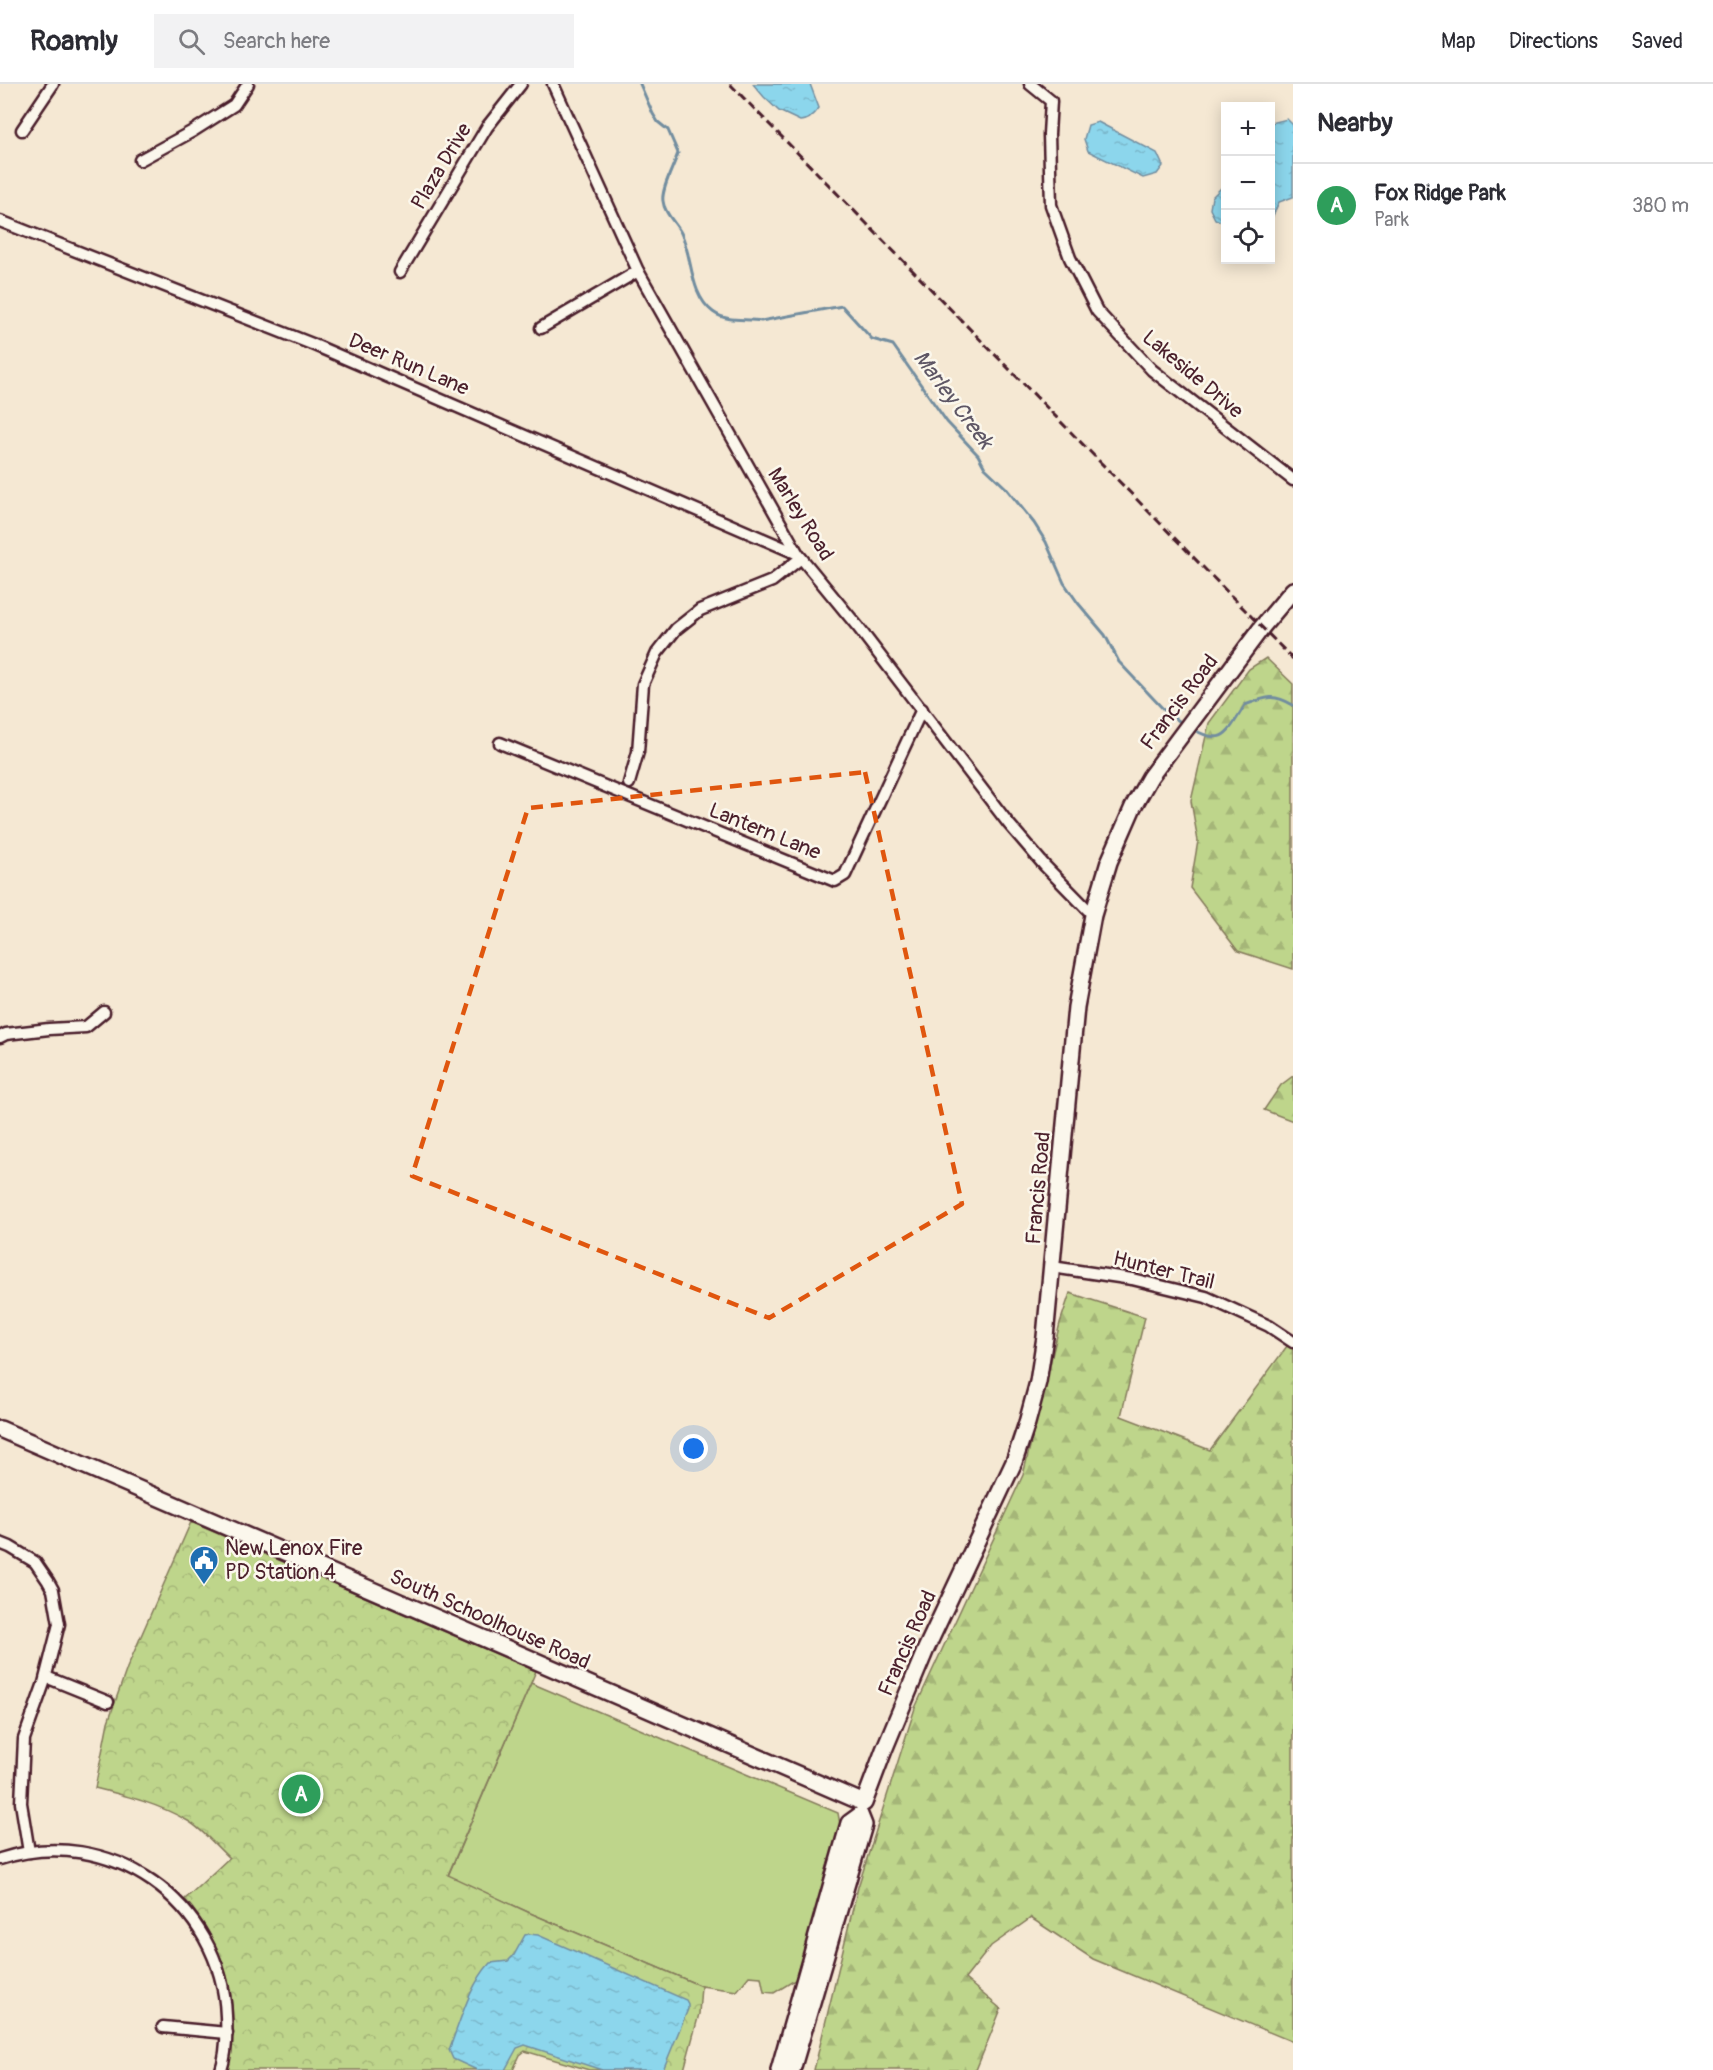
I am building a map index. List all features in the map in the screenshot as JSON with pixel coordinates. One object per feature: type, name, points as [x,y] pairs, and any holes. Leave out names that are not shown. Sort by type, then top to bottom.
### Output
[{"type":"street","points":[[22,130],[53,84]]},
{"type":"street","points":[[140,160],[234,105],[248,84]]},
{"type":"street","name":"Plaza Drive","points":[[400,272],[487,127],[522,84]]},
{"type":"street","name":"Marley Road","points":[[553,84],[638,270],[799,556],[922,709],[1008,823],[1045,866],[1093,915]]},
{"type":"street","name":"Lakeside Drive","points":[[1030,84],[1051,101],[1049,134],[1051,205],[1070,258],[1097,311],[1152,370],[1293,480]]},
{"type":"street","name":"Deer Run Lane","points":[[0,221],[312,344],[799,556]]},
{"type":"street","points":[[541,328],[638,270]]},
{"type":"street","points":[[629,783],[638,752],[643,684],[657,653],[676,630],[700,610],[772,581],[799,556]]},
{"type":"street","name":"Francis Road","points":[[779,2070],[849,1823],[862,1809],[903,1702],[1004,1485],[1017,1452],[1038,1382],[1046,1337],[1076,1007],[1093,915],[1109,862],[1133,807],[1150,777],[1293,590]]},
{"type":"street","name":"Lantern Lane","points":[[500,743],[835,881],[845,875],[922,709]]},
{"type":"street","points":[[0,1037],[6,1034],[49,1029],[86,1028],[104,1012]]},
{"type":"street","name":"Hunter Trail","points":[[1052,1267],[1132,1279],[1206,1297],[1269,1326],[1293,1342]]},
{"type":"street","name":"South Schoolhouse Road","points":[[0,1429],[862,1809]]},
{"type":"street","points":[[0,1544],[10,1547],[35,1562],[53,1590],[59,1624],[46,1677],[24,1739],[21,1803],[29,1852]]},
{"type":"street","points":[[46,1677],[108,1702]]},
{"type":"street","name":"Francis Road","points":[[792,2070],[864,1826],[862,1809]]},
{"type":"street","points":[[0,1859],[29,1852],[66,1850],[109,1859],[146,1876],[172,1897],[196,1923],[208,1942],[224,1985],[227,2033],[226,2052],[221,2070]]},
{"type":"street","points":[[163,2027],[227,2033]]},
{"type":"highlighted area","points":[[865,772],[962,1204],[769,1318],[412,1176],[528,808]]},
{"type":"green space","points":[[1266,658],[1293,684],[1293,969],[1238,951],[1190,888],[1198,841],[1191,801],[1209,723],[1249,669]]},
{"type":"green space","points":[[1293,1076],[1293,1121],[1264,1110],[1281,1085]]},
{"type":"green space","points":[[1070,1293],[1145,1317],[1121,1416],[1210,1450],[1293,1338],[1293,2042],[1093,1959],[1031,1918],[991,1946],[965,1979],[1001,2009],[976,2070],[814,2070],[858,1887],[915,1708],[1023,1475],[1060,1323]]},
{"type":"green space","points":[[191,1522],[536,1671],[448,1875],[530,1913],[701,1986],[699,2014],[684,2070],[589,2070],[525,2051],[520,2055],[513,2070],[228,2070],[233,2023],[228,1979],[212,1938],[185,1899],[229,1858],[199,1829],[177,1815],[143,1801],[95,1788],[108,1722],[127,1668]]},
{"type":"green space","points":[[531,1683],[838,1813],[841,1830],[795,1980],[774,1993],[764,1992],[761,1977],[749,1976],[737,1991],[701,1986],[448,1876]]},
{"type":"water","points":[[753,84],[810,84],[819,108],[811,117],[800,121],[779,111]]},
{"type":"water","points":[[1287,119],[1293,125],[1293,197],[1279,202],[1275,211],[1275,156],[1275,122]]},
{"type":"water","points":[[1098,122],[1157,153],[1163,166],[1157,174],[1143,178],[1088,151],[1084,139],[1088,125]]},
{"type":"water","points":[[1221,188],[1221,221],[1215,219],[1210,209],[1212,197]]},
{"type":"water","points":[[525,1935],[538,1935],[686,2000],[688,2009],[663,2070],[602,2070],[525,2045],[517,2048],[505,2070],[477,2070],[453,2059],[449,2050],[476,1982],[490,1963],[508,1961]]},
{"type":"waterway","name":"Marley Creek","points":[[640,84],[653,114],[658,122],[668,130],[678,153],[666,184],[663,201],[668,214],[681,233],[695,285],[705,304],[713,312],[725,318],[761,321],[842,306],[872,339],[893,345],[947,422],[978,455],[985,468],[1005,487],[1034,523],[1046,542],[1064,583],[1105,635],[1119,662],[1166,712],[1182,723]]},
{"type":"waterway","name":"Marley Creek","points":[[1191,728],[1202,734],[1218,737],[1229,729],[1245,705],[1269,698],[1280,699],[1293,705]]},
{"type":"railway","points":[[730,84],[1293,659]]},
{"type":"place","name":"New Lenox Fire PD Station 4","points":[[204,1586]]},
{"type":"place","name":"Fox Ridge Park","points":[[301,1794]]}]
